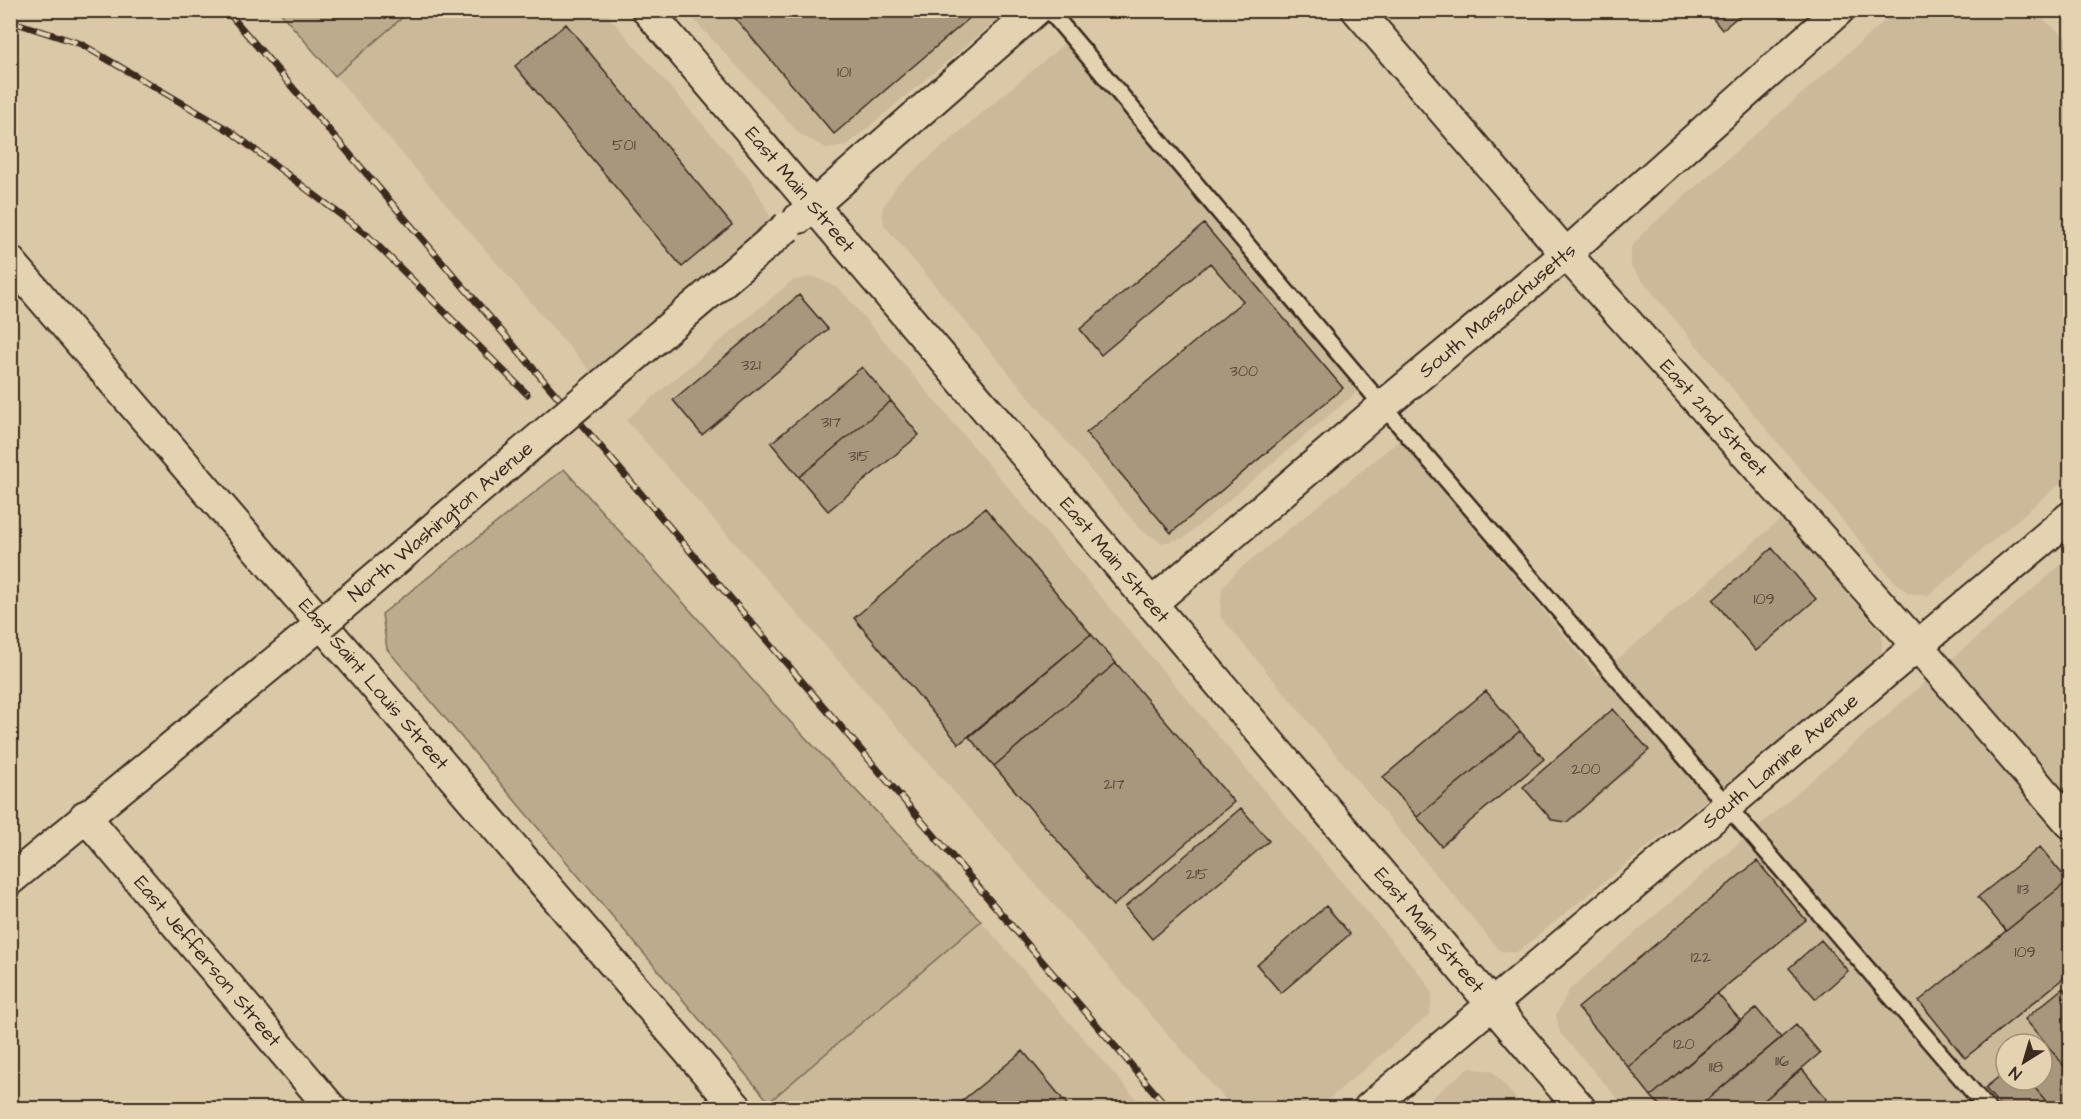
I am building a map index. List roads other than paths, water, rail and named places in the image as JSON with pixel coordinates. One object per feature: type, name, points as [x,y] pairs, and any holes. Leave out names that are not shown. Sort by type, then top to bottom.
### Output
[{"type":"street","name":"East Main Street","points":[[647,10],[1580,1108]]},
{"type":"street","name":"North Washington Avenue","points":[[10,880],[321,623],[787,227],[814,207],[1036,10]]},
{"type":"street","name":"East 2nd Street","points":[[1357,10],[1566,254],[1917,645],[2070,824]]},
{"type":"street","name":"South Massachusetts","points":[[1151,604],[1566,254],[1839,10]]},
{"type":"street","name":"East Saint Louis Street","points":[[10,261],[737,1108]]},
{"type":"street","name":"South Lamine Avenue","points":[[1370,1108],[2070,517]]},
{"type":"street","name":"East Jefferson Street","points":[[85,816],[331,1108]]},
{"type":"lane","points":[[1049,10],[1383,406],[1987,1108]]},
{"type":"railway","points":[[226,10],[1168,1108]]},
{"type":"railway","points":[[10,21],[81,44],[230,131],[366,234],[527,394]]}]
